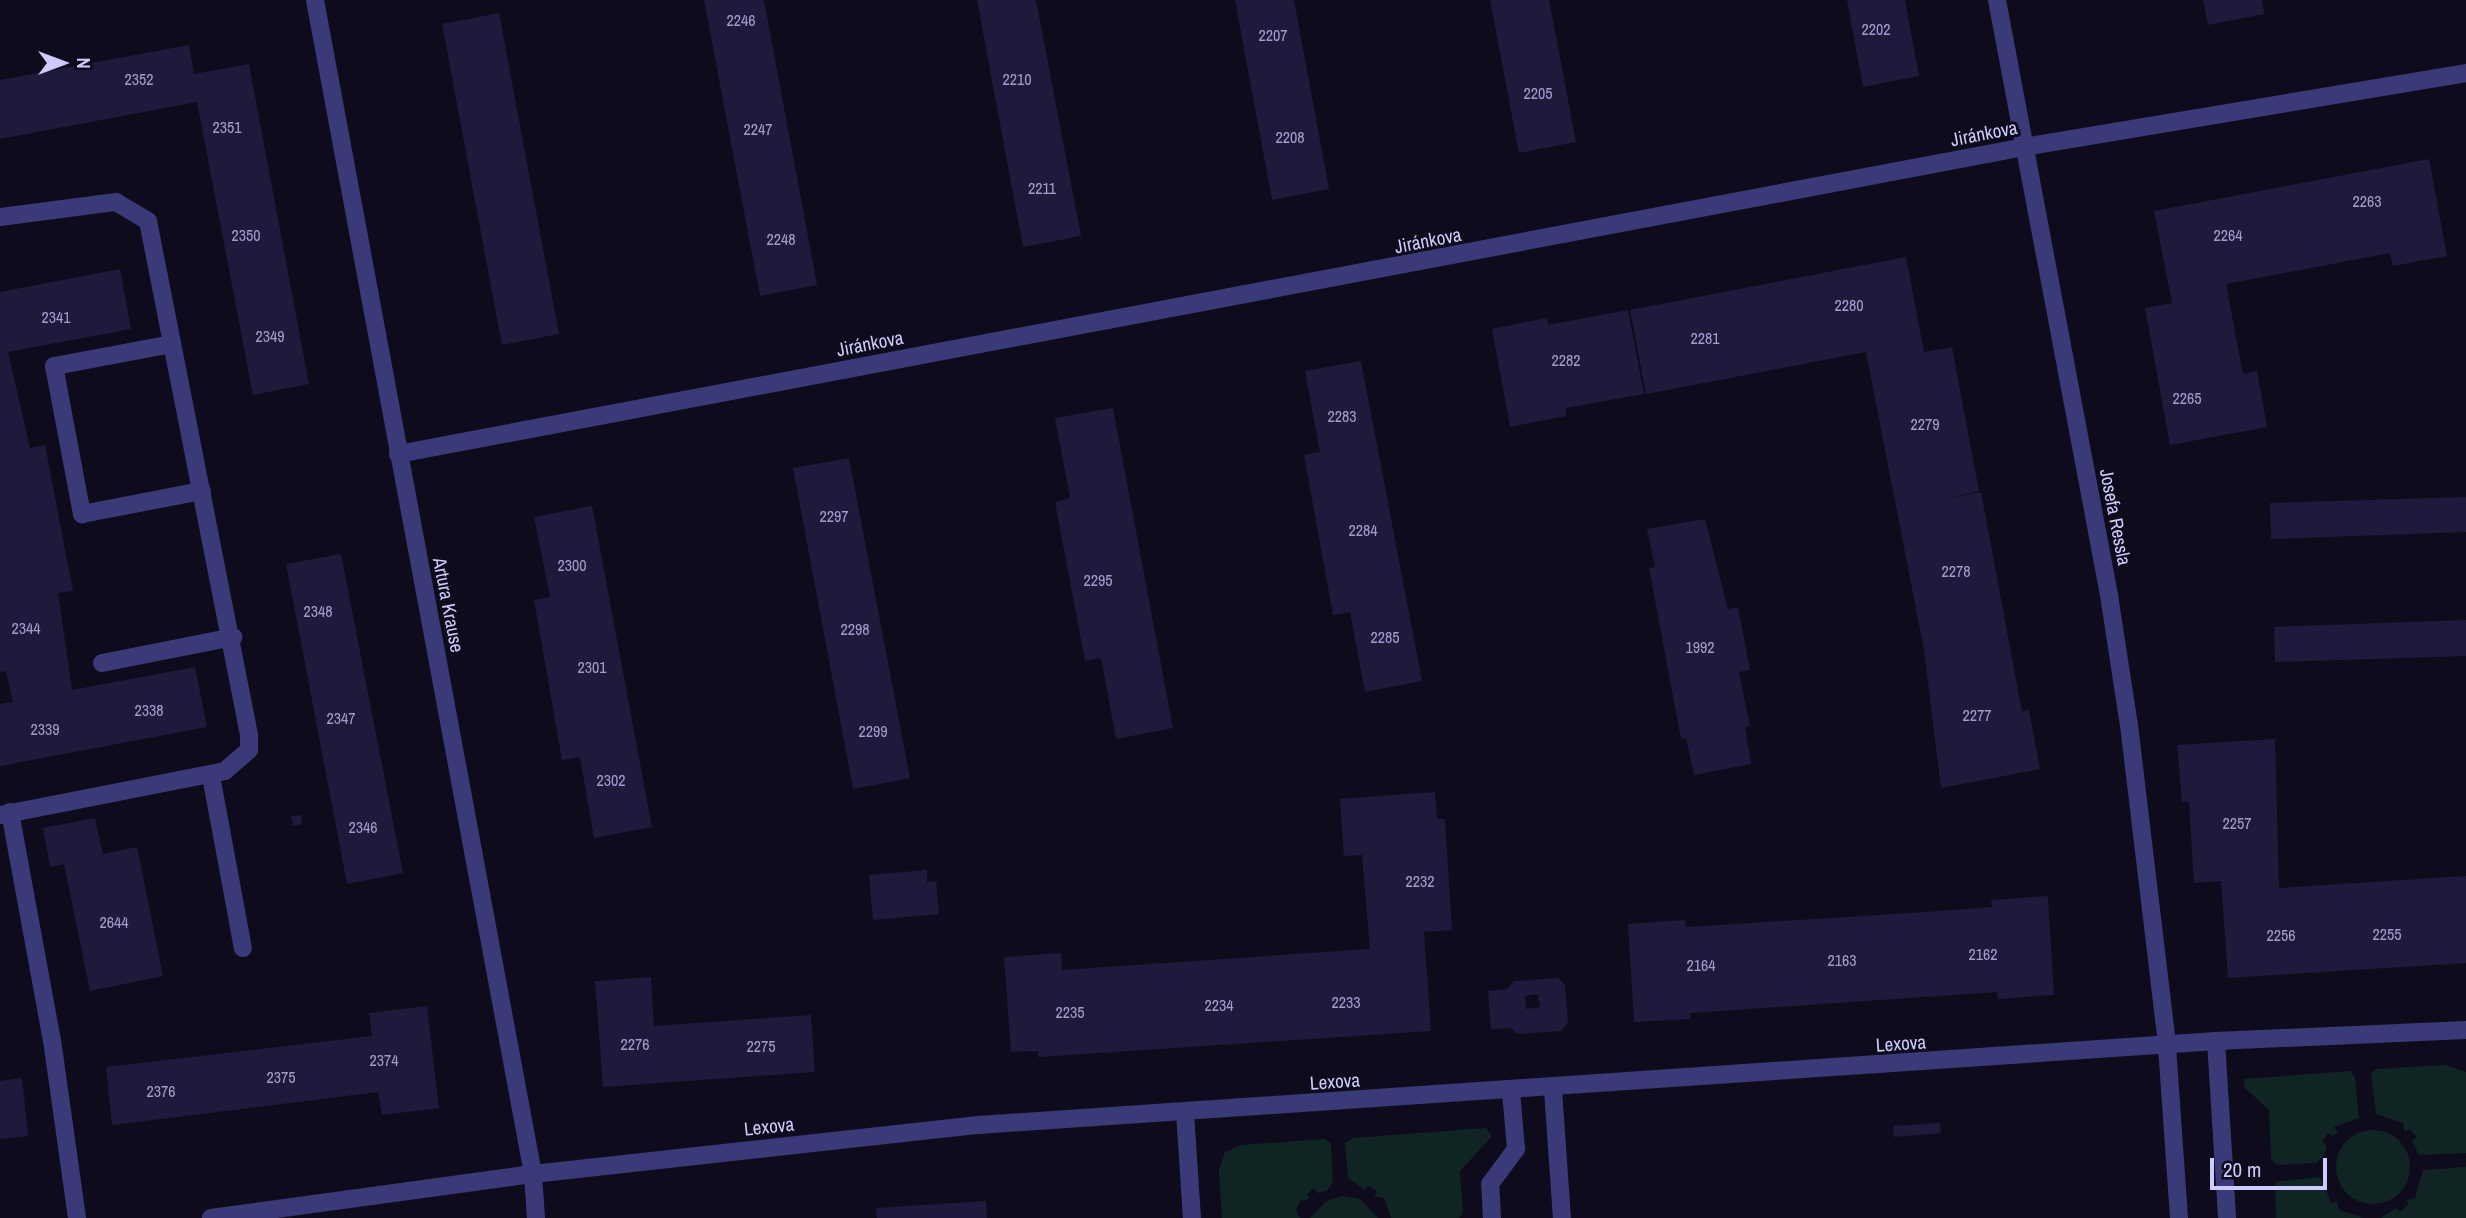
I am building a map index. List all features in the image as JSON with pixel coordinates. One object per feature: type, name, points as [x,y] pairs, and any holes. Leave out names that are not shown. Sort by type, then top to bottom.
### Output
[{"type":"street","name":"Artura Krause","points":[[315,0],[533,1174],[536,1218]]},
{"type":"street","name":"Josefa Ressla","points":[[1997,0],[2111,608],[2167,1046],[2179,1218]]},
{"type":"street","name":"Jiránkova","points":[[398,454],[2024,147],[2466,73]]},
{"type":"street","points":[[0,217],[116,202],[144,218],[154,239],[172,344],[248,717],[249,750],[240,762],[211,776],[5,814],[52,1040],[77,1218]]},
{"type":"street","points":[[172,344],[54,366],[82,514],[202,491]]},
{"type":"street","points":[[102,663],[233,637]]},
{"type":"street","points":[[211,776],[243,948]]},
{"type":"street","name":"Lexova","points":[[211,1218],[533,1174],[978,1125],[1553,1090],[2216,1041],[2466,1030]]},
{"type":"street","points":[[2216,1041],[2227,1218]]},
{"type":"street","points":[[1553,1090],[1562,1218]]},
{"type":"street","points":[[1492,1218],[1490,1184],[1516,1149],[1511,1092]]},
{"type":"street","points":[[1185,1113],[1192,1218]]},
{"type":"green space","points":[[2445,1065],[2466,1072],[2466,1153],[2419,1155],[2412,1141],[2417,1137],[2410,1129],[2405,1132],[2403,1123],[2376,1114],[2371,1073],[2377,1069]]},
{"type":"green space","points":[[2350,1071],[2355,1078],[2359,1118],[2334,1127],[2338,1132],[2333,1136],[2328,1133],[2322,1142],[2327,1146],[2324,1156],[2316,1163],[2277,1165],[2271,1159],[2269,1110],[2244,1087],[2245,1079]]},
{"type":"green space","points":[[1486,1128],[1492,1136],[1460,1171],[1463,1212],[1459,1218],[1391,1218],[1384,1198],[1374,1196],[1377,1191],[1368,1186],[1365,1190],[1348,1178],[1345,1143],[1353,1138]]},
{"type":"green space","points":[[2373,1130],[2387,1133],[2399,1141],[2407,1153],[2410,1167],[2407,1181],[2399,1193],[2387,1201],[2373,1204],[2359,1201],[2347,1193],[2339,1181],[2336,1167],[2339,1153],[2347,1141],[2359,1133]]},
{"type":"green space","points":[[1325,1139],[1331,1144],[1333,1182],[1327,1191],[1318,1193],[1314,1188],[1307,1194],[1310,1199],[1300,1201],[1296,1210],[1300,1218],[1222,1218],[1219,1170],[1225,1152],[1241,1145]]},
{"type":"green space","points":[[2466,1167],[2466,1218],[2381,1218],[2396,1208],[2400,1212],[2409,1204],[2406,1200],[2415,1198],[2423,1170]]},
{"type":"green space","points":[[2320,1177],[2332,1204],[2337,1201],[2339,1210],[2365,1218],[2276,1218],[2275,1182]]},
{"type":"green space","points":[[1342,1196],[1360,1199],[1378,1218],[1310,1218],[1325,1202]]},
{"type":"building","points":[[704,0],[764,0],[817,285],[760,296]]},
{"type":"building","points":[[977,0],[1036,0],[1081,236],[1023,247]]},
{"type":"building","points":[[1235,0],[1294,0],[1329,189],[1272,200]]},
{"type":"building","points":[[1490,0],[1549,0],[1576,142],[1519,153]]},
{"type":"building","points":[[1847,0],[1905,0],[1919,76],[1863,87]]},
{"type":"building","points":[[2203,0],[2262,0],[2264,14],[2208,25]]},
{"type":"building","points":[[499,13],[559,334],[502,345],[442,24]]},
{"type":"building","points":[[189,45],[194,74],[249,64],[309,384],[253,395],[197,102],[0,139],[0,80]]},
{"type":"building","points":[[2429,159],[2447,256],[2393,266],[2390,253],[2226,284],[2243,374],[2257,371],[2267,427],[2170,445],[2145,308],[2172,303],[2154,211]]},
{"type":"building","points":[[1906,257],[1924,352],[1952,347],[1979,491],[1943,499],[1981,492],[2022,712],[2029,710],[2040,769],[1941,788],[1924,650],[1866,352],[1646,394],[1630,310]]},
{"type":"building","points":[[120,269],[131,329],[8,352],[30,448],[45,445],[73,591],[58,593],[72,690],[195,667],[207,727],[0,766],[0,704],[13,702],[6,671],[0,672],[0,292]]},
{"type":"building","points":[[1628,310],[1644,394],[1566,408],[1566,416],[1510,427],[1492,329],[1547,318],[1548,325]]},
{"type":"building","points":[[1361,361],[1422,681],[1365,692],[1350,612],[1333,615],[1304,455],[1320,452],[1305,371]]},
{"type":"building","points":[[1113,408],[1173,728],[1116,739],[1101,658],[1085,661],[1055,502],[1070,498],[1055,418]]},
{"type":"building","points":[[849,458],[910,778],[853,789],[793,468]]},
{"type":"building","points":[[2466,497],[2466,532],[2271,539],[2270,503]]},
{"type":"building","points":[[592,506],[652,827],[594,838],[580,757],[562,760],[534,600],[550,597],[534,517]]},
{"type":"building","points":[[1705,519],[1728,609],[1738,607],[1750,670],[1739,672],[1750,726],[1745,727],[1751,764],[1694,775],[1686,738],[1681,739],[1649,568],[1655,567],[1647,529]]},
{"type":"building","points":[[341,554],[403,873],[347,884],[286,564]]},
{"type":"building","points":[[2466,620],[2466,656],[2275,662],[2274,627]]},
{"type":"building","points":[[2275,739],[2279,888],[2466,876],[2466,963],[2228,978],[2221,881],[2194,883],[2189,802],[2182,802],[2177,745]]},
{"type":"building","points":[[1435,792],[1437,819],[1445,819],[1452,930],[1424,932],[1431,1031],[1038,1057],[1038,1051],[1011,1052],[1004,957],[1061,953],[1062,970],[1370,949],[1362,855],[1344,856],[1340,799]]},
{"type":"building","points":[[301,815],[302,824],[293,826],[291,816]]},
{"type":"building","points":[[95,818],[103,854],[137,847],[163,976],[90,991],[64,864],[50,867],[43,828]]},
{"type":"building","points":[[927,870],[927,882],[936,881],[939,914],[873,920],[869,875]]},
{"type":"building","points":[[2048,896],[2054,995],[1998,999],[1997,992],[1690,1013],[1690,1019],[1634,1022],[1628,924],[1685,920],[1686,927],[1911,913],[1992,907],[1991,900]]},
{"type":"building","points":[[651,977],[654,1026],[811,1015],[815,1072],[603,1087],[595,981]]},
{"type":"building","points":[[1558,978],[1565,985],[1568,1023],[1561,1031],[1518,1034],[1510,1028],[1491,1029],[1488,991],[1507,989],[1514,981]],"holes":[[[1538,994],[1540,1007],[1526,1009],[1525,996]]]},
{"type":"building","points":[[427,1006],[439,1108],[382,1115],[378,1092],[112,1125],[106,1067],[372,1036],[369,1013]]},
{"type":"building","points":[[22,1078],[28,1136],[0,1139],[0,1081]]},
{"type":"building","points":[[1940,1123],[1941,1133],[1894,1137],[1893,1126]]},
{"type":"building","points":[[986,1201],[987,1218],[877,1218],[876,1208]]}]
